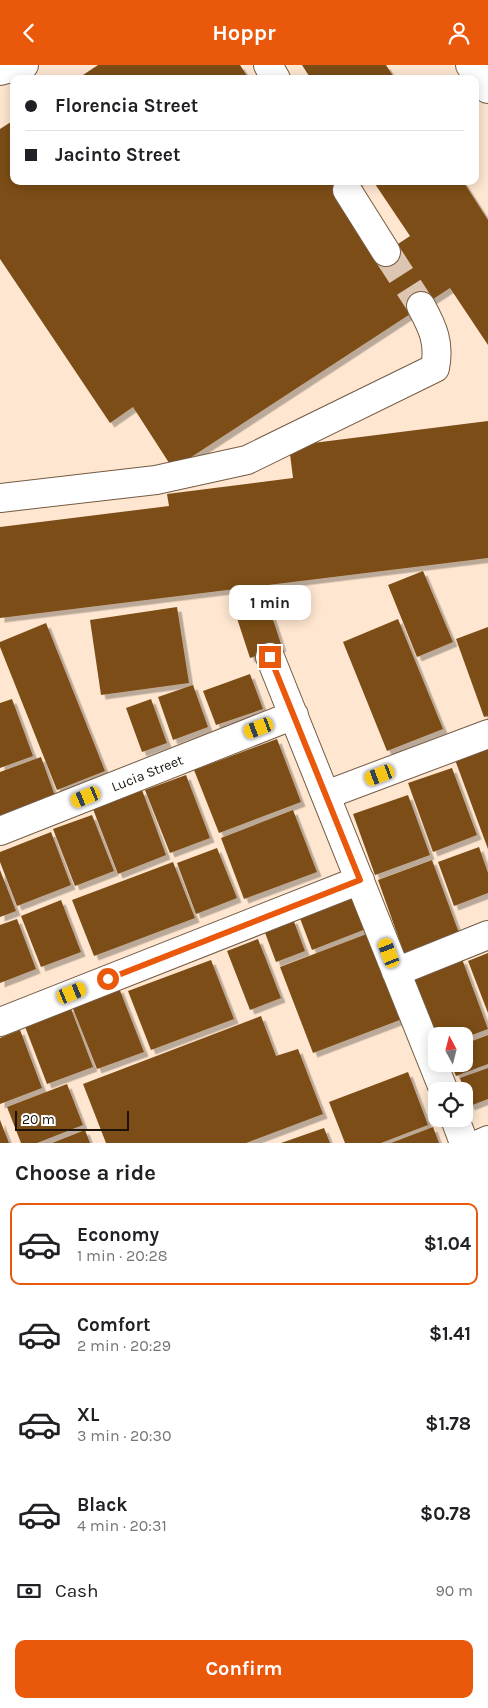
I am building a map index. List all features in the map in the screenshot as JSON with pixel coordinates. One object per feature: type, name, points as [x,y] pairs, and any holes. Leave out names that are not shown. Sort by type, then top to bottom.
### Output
[{"type":"street","points":[[0,71],[24,65]]},
{"type":"street","points":[[347,190],[386,252]]},
{"type":"street","points":[[0,498],[156,480],[247,460],[435,368],[436,341],[432,325],[421,306]]},
{"type":"street","points":[[270,657],[440,1082]]},
{"type":"street","name":"Lucia Street","points":[[0,831],[294,715]]},
{"type":"street","points":[[326,795],[488,734]]},
{"type":"street","points":[[0,1022],[360,880]]},
{"type":"street","points":[[396,971],[488,935]]},
{"type":"street","points":[[458,1127],[464,1143]]},
{"type":"street","points":[[481,1143],[488,1140]]},
{"type":"building","points":[[98,65],[240,65],[246,75],[83,75]]},
{"type":"building","points":[[302,65],[386,65],[392,75],[308,75]]},
{"type":"building","points":[[10,123],[10,185],[354,185],[337,197],[377,258],[410,236],[376,185],[466,185],[488,220],[488,345],[450,288],[173,469],[133,407],[110,423],[0,259],[0,129]]},
{"type":"building","points":[[488,421],[488,558],[0,618],[0,527],[169,506],[167,494],[293,478],[289,446]]},
{"type":"building","points":[[423,571],[453,642],[417,657],[388,585]]},
{"type":"building","points":[[264,592],[282,647],[250,658],[232,603]]},
{"type":"building","points":[[177,607],[189,683],[101,695],[90,620]]},
{"type":"building","points":[[398,619],[443,729],[387,751],[343,642]]},
{"type":"building","points":[[46,623],[105,771],[57,790],[0,647],[0,642]]},
{"type":"building","points":[[488,627],[488,716],[484,717],[456,639]]},
{"type":"building","points":[[250,674],[263,709],[216,725],[203,691]]},
{"type":"building","points":[[193,685],[208,727],[173,740],[158,697]]},
{"type":"building","points":[[12,699],[33,756],[0,768],[0,703]]},
{"type":"building","points":[[151,699],[167,743],[142,752],[126,708]]},
{"type":"building","points":[[277,739],[301,802],[219,833],[194,770]]},
{"type":"building","points":[[488,745],[488,849],[454,757]]},
{"type":"building","points":[[41,757],[55,796],[0,816],[0,772]]},
{"type":"building","points":[[452,768],[477,835],[433,852],[408,783]]},
{"type":"building","points":[[186,775],[210,838],[170,853],[145,790]]},
{"type":"building","points":[[142,790],[166,855],[118,874],[93,809]]},
{"type":"building","points":[[408,795],[430,855],[375,875],[353,814]]},
{"type":"building","points":[[293,810],[317,872],[244,899],[221,838]]},
{"type":"building","points":[[92,815],[114,871],[75,886],[53,829]]},
{"type":"building","points":[[51,832],[71,885],[17,906],[0,862],[0,852]]},
{"type":"building","points":[[479,847],[488,873],[488,893],[454,906],[438,862]]},
{"type":"building","points":[[217,848],[237,898],[196,914],[177,863]]},
{"type":"building","points":[[432,860],[459,933],[404,953],[378,880]]},
{"type":"building","points":[[173,862],[195,918],[94,956],[72,900]]},
{"type":"building","points":[[0,870],[16,911],[0,917]]},
{"type":"building","points":[[357,890],[371,927],[312,950],[298,913]]},
{"type":"building","points":[[61,900],[81,952],[41,967],[21,916]]},
{"type":"building","points":[[17,919],[36,969],[0,983],[0,925]]},
{"type":"building","points":[[293,919],[305,951],[276,962],[264,930]]},
{"type":"building","points":[[372,932],[405,1018],[313,1053],[280,967]]},
{"type":"building","points":[[258,939],[281,998],[250,1010],[227,951]]},
{"type":"building","points":[[488,953],[488,1013],[468,961]]},
{"type":"building","points":[[462,959],[488,1029],[473,1035],[473,1027],[432,1027],[410,979]]},
{"type":"building","points":[[211,960],[234,1019],[151,1050],[128,991]]},
{"type":"building","points":[[119,988],[144,1052],[97,1069],[72,1006]]},
{"type":"building","points":[[70,1006],[93,1067],[47,1084],[24,1024]]},
{"type":"building","points":[[261,1016],[276,1056],[298,1049],[323,1114],[246,1143],[106,1143],[83,1084]]},
{"type":"building","points":[[20,1030],[42,1088],[0,1104],[0,1038]]},
{"type":"building","points":[[488,1035],[488,1064],[473,1070],[473,1041]]},
{"type":"building","points":[[488,1068],[488,1099],[473,1105],[473,1082],[461,1082],[460,1078]]},
{"type":"building","points":[[408,1072],[428,1125],[381,1143],[345,1143],[329,1102]]},
{"type":"building","points":[[67,1084],[83,1125],[37,1143],[21,1143],[7,1107]]},
{"type":"building","points":[[0,1120],[9,1143],[0,1143]]},
{"type":"building","points":[[433,1127],[439,1143],[391,1143]]},
{"type":"building","points":[[324,1128],[330,1143],[281,1143]]},
{"type":"building","points":[[85,1130],[90,1143],[52,1143]]},
{"type":"tunnel","points":[[386,252],[421,306]]},
{"type":"route","points":[[108,979],[360,880],[270,657]]}]
